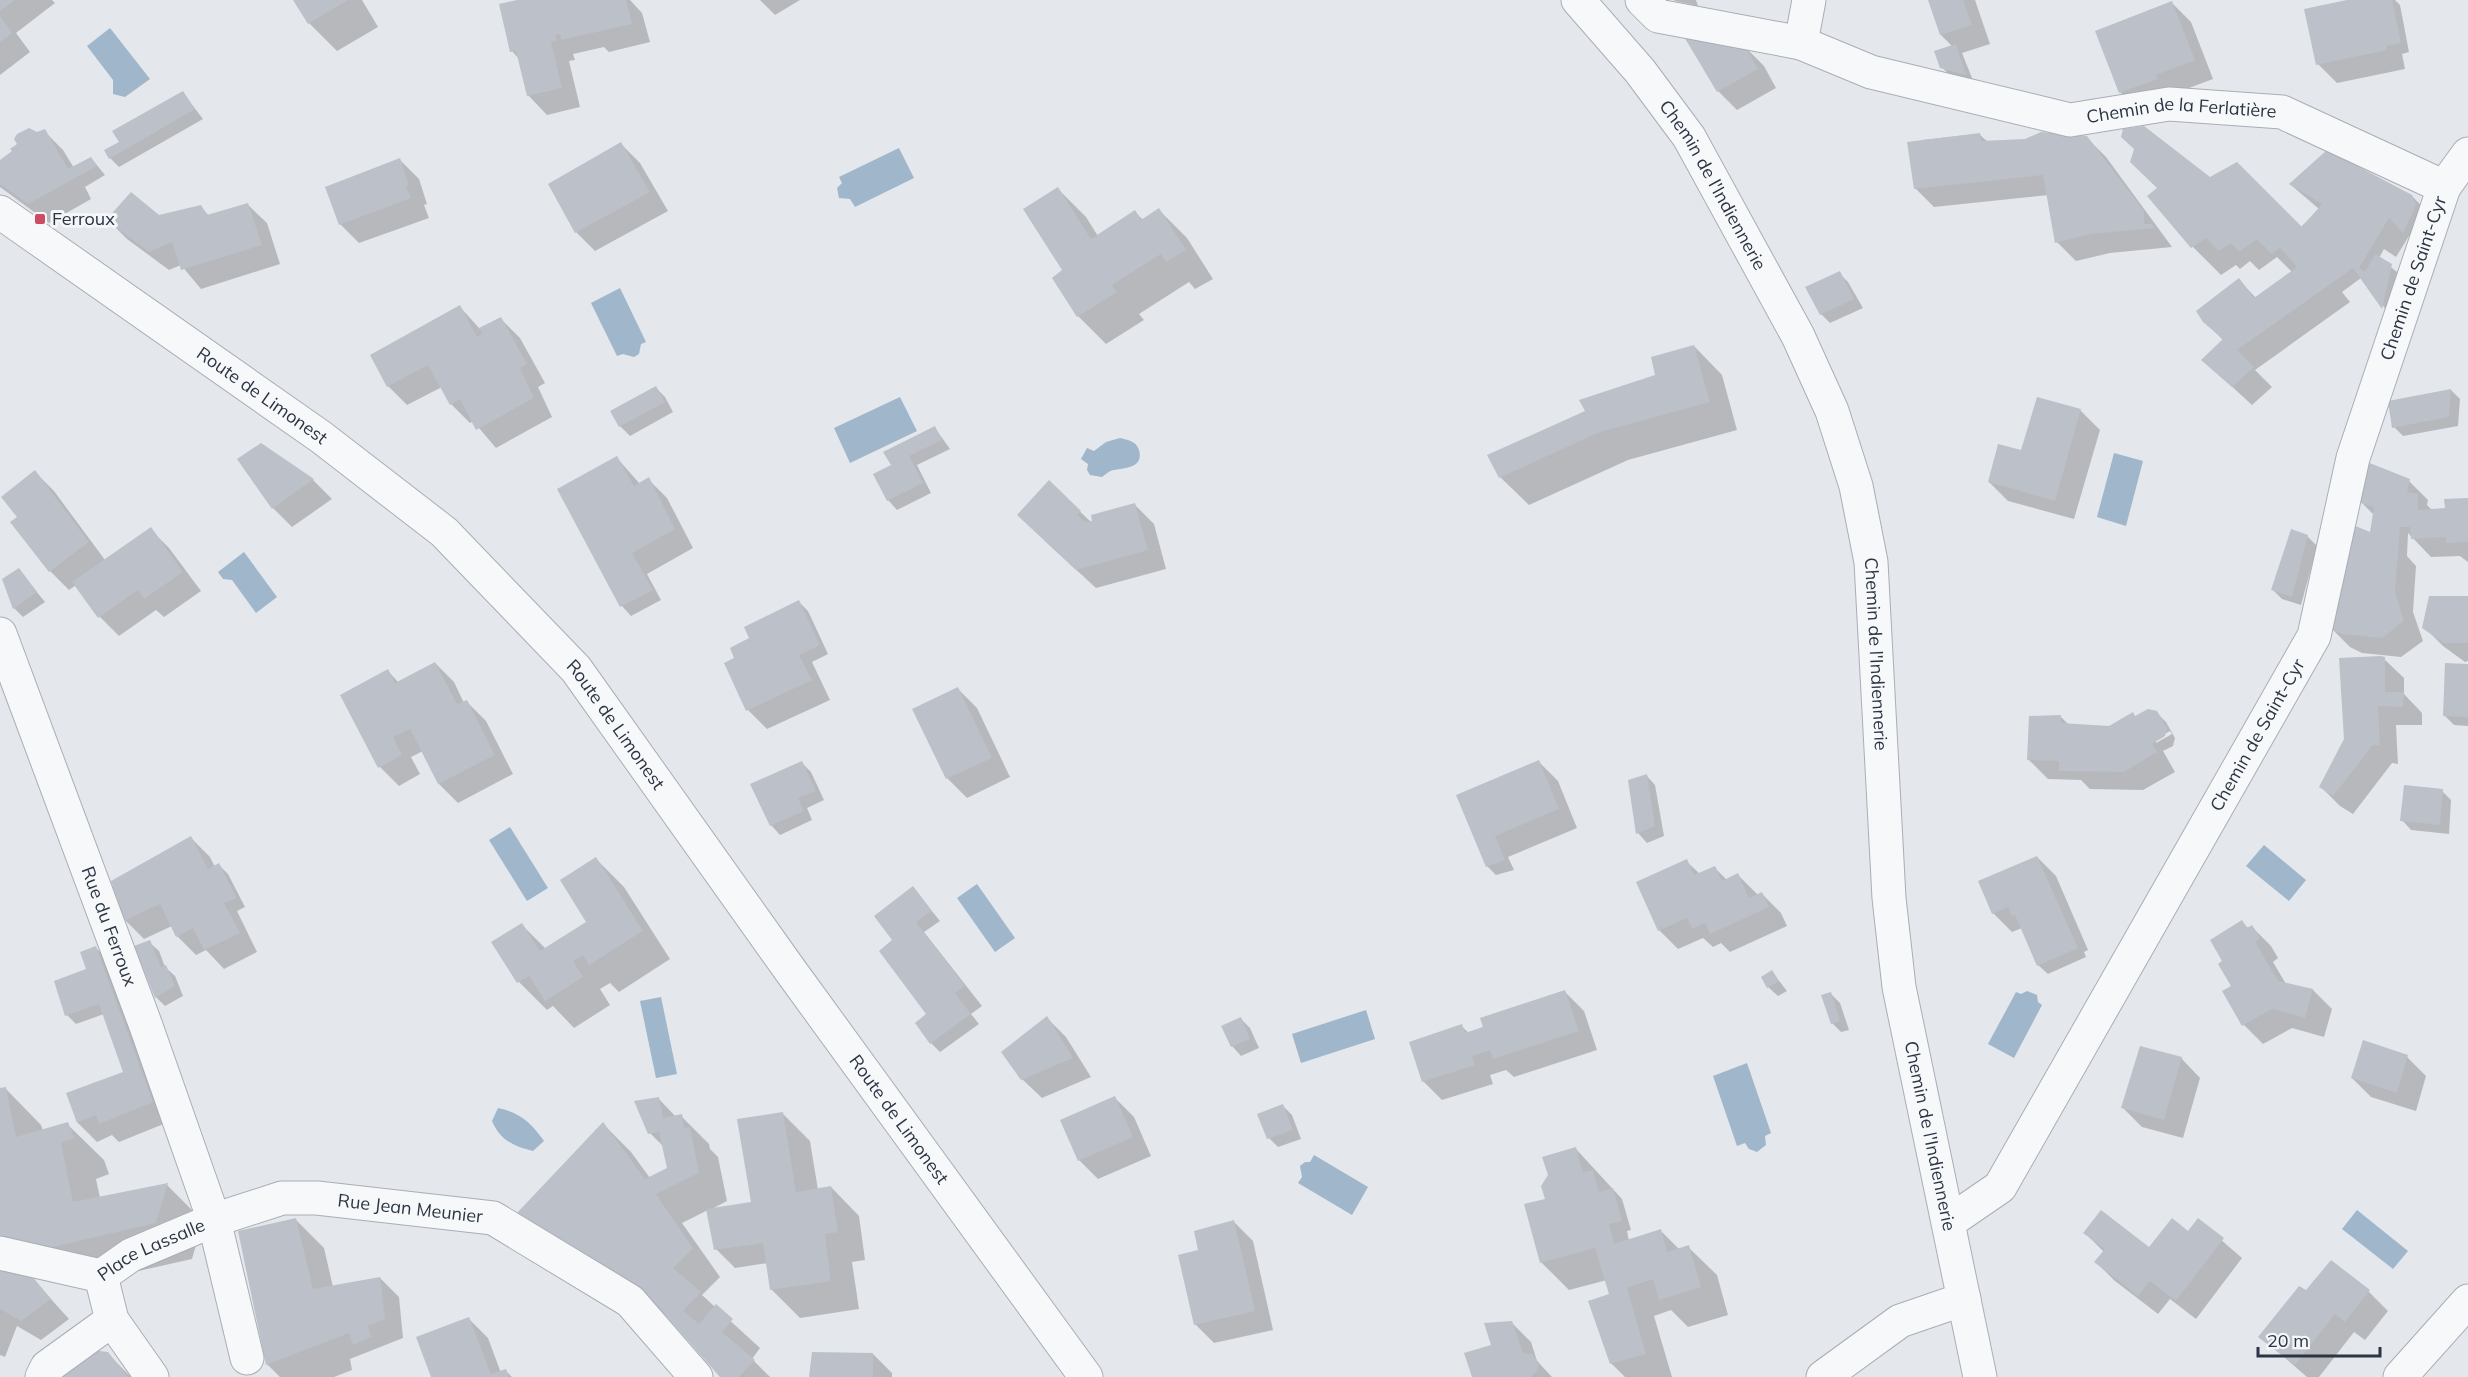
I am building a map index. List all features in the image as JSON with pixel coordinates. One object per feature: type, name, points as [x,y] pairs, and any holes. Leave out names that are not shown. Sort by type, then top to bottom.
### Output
[{"type":"street","name":"Chemin de l'Indiennerie","points":[[1578,0],[1640,71],[1689,137],[1798,336],[1832,411],[1856,486],[1871,562],[1889,897],[1899,987],[1980,1377]]},
{"type":"street","name":"Chemin de la Ferlatière","points":[[1642,0],[1658,16],[1801,43],[1871,72],[2070,120],[2169,104],[2282,112],[2444,187]]},
{"type":"street","points":[[1801,43],[1809,0]]},
{"type":"street","points":[[2444,187],[2468,153]]},
{"type":"street","name":"Chemin de Saint-Cyr","points":[[1949,1222],[2000,1187],[2314,636],[2353,458],[2444,187]]},
{"type":"street","name":"Route de Limonest","points":[[0,212],[321,437],[444,532],[576,669],[783,960],[1086,1377]]},
{"type":"street","name":"Rue du Ferroux","points":[[0,634],[149,1034],[214,1220]]},
{"type":"street","name":"Rue Jean Meunier","points":[[214,1220],[282,1198],[317,1198],[493,1218],[630,1301],[696,1377]]},
{"type":"street","name":"Place Lassalle","points":[[152,1377],[112,1320],[100,1276],[131,1255],[214,1220],[247,1358]]},
{"type":"street","points":[[0,1253],[100,1276]]},
{"type":"street","points":[[1823,1377],[1900,1321],[1964,1299]]},
{"type":"street","points":[[2400,1377],[2468,1301]]},
{"type":"street","points":[[42,1377],[47,1367],[112,1320]]},
{"type":"water","points":[[110,28],[150,79],[125,97],[113,94],[113,80],[87,46]]},
{"type":"water","points":[[899,148],[914,178],[855,207],[850,199],[839,198],[837,188],[842,183],[839,177]]},
{"type":"water","points":[[620,288],[646,342],[641,344],[639,354],[634,357],[623,354],[617,356],[591,303]]},
{"type":"water","points":[[900,397],[917,431],[850,463],[834,428]]},
{"type":"water","points":[[1120,438],[1131,441],[1138,447],[1140,456],[1136,464],[1111,471],[1102,477],[1090,475],[1087,470],[1088,464],[1081,459],[1087,448],[1094,451],[1106,442]]},
{"type":"water","points":[[2114,453],[2143,461],[2126,526],[2097,517]]},
{"type":"water","points":[[244,552],[277,597],[256,613],[232,580],[223,579],[218,572]]},
{"type":"water","points":[[510,827],[548,888],[527,901],[489,840]]},
{"type":"water","points":[[2264,845],[2306,880],[2289,901],[2246,866]]},
{"type":"water","points":[[977,884],[1015,938],[995,952],[957,898]]},
{"type":"water","points":[[2027,991],[2037,995],[2038,1002],[2042,1005],[2014,1058],[1988,1044],[2016,992],[2021,994]]},
{"type":"water","points":[[661,997],[677,1074],[656,1078],[640,1001]]},
{"type":"water","points":[[1366,1010],[1375,1039],[1301,1063],[1292,1034]]},
{"type":"water","points":[[1747,1063],[1771,1133],[1765,1136],[1766,1145],[1757,1152],[1749,1149],[1745,1143],[1737,1146],[1713,1076]]},
{"type":"water","points":[[498,1108],[525,1120],[544,1141],[533,1151],[519,1147],[503,1138],[492,1121]]},
{"type":"water","points":[[1314,1155],[1368,1187],[1352,1215],[1298,1183],[1302,1177],[1300,1166],[1305,1162],[1310,1162]]},
{"type":"water","points":[[2357,1210],[2408,1251],[2393,1269],[2342,1229]]},
{"type":"building","points":[[0,0],[15,0],[0,11]]},
{"type":"building","points":[[293,0],[348,0],[308,24]]},
{"type":"building","points":[[517,0],[626,0],[632,24],[561,40],[560,34],[555,35],[557,41],[551,42],[562,88],[527,96],[516,51],[510,52],[499,4]]},
{"type":"building","points":[[1928,0],[1963,0],[1972,25],[1940,35]]},
{"type":"building","points":[[2347,0],[2392,0],[2401,43],[2386,46],[2387,50],[2316,65],[2304,9]]},
{"type":"building","points":[[2172,1],[2195,60],[2156,75],[2158,79],[2119,93],[2095,31]]},
{"type":"building","points":[[0,16],[12,33],[0,42]]},
{"type":"building","points":[[1683,35],[1745,46],[1758,69],[1717,92]]},
{"type":"building","points":[[1956,44],[1966,75],[1940,68],[1934,51]]},
{"type":"building","points":[[183,91],[195,109],[109,159],[104,150],[119,142],[112,131]]},
{"type":"building","points":[[2144,126],[2210,177],[2237,162],[2302,227],[2322,204],[2289,184],[2327,150],[2412,195],[2416,205],[2403,233],[2389,218],[2359,268],[2365,272],[2375,254],[2392,264],[2382,309],[2353,268],[2237,350],[2254,367],[2232,387],[2201,360],[2223,339],[2203,322],[2196,311],[2239,278],[2254,298],[2297,267],[2280,248],[2272,254],[2257,239],[2239,252],[2231,243],[2219,251],[2206,238],[2191,248],[2147,196],[2157,188],[2130,162],[2134,149],[2121,137],[2123,129]]},
{"type":"building","points":[[29,128],[37,132],[45,129],[68,169],[91,157],[97,166],[28,204],[0,184],[0,160],[17,144],[14,139],[17,134]]},
{"type":"building","points":[[2041,132],[2087,136],[2144,211],[2144,224],[2152,224],[2155,228],[2091,234],[2055,243],[2043,175],[1914,189],[1907,142],[1980,133],[1981,141],[2025,139]]},
{"type":"building","points":[[621,142],[650,192],[575,233],[548,184]]},
{"type":"building","points":[[400,158],[411,198],[339,225],[325,187]]},
{"type":"building","points":[[1058,187],[1091,239],[1135,210],[1141,220],[1159,208],[1186,250],[1166,262],[1161,254],[1112,285],[1117,292],[1077,317],[1052,278],[1062,270],[1023,209]]},
{"type":"building","points":[[131,192],[159,215],[201,205],[207,215],[248,203],[262,245],[181,270],[172,242],[149,252],[106,220]]},
{"type":"building","points":[[1840,271],[1854,299],[1820,315],[1805,287]]},
{"type":"building","points":[[460,305],[477,337],[482,334],[479,328],[501,317],[527,364],[520,368],[534,398],[476,430],[460,399],[450,405],[428,365],[387,387],[370,355]]},
{"type":"building","points":[[1694,345],[1710,402],[1600,432],[1499,478],[1487,455],[1585,411],[1579,400],[1655,375],[1651,357]]},
{"type":"building","points":[[656,386],[665,402],[619,427],[610,411]]},
{"type":"building","points":[[2451,389],[2449,417],[2392,428],[2388,401]]},
{"type":"building","points":[[2037,397],[2081,409],[2055,501],[1988,482],[1998,444],[2021,450]]},
{"type":"building","points":[[935,426],[942,440],[909,456],[923,483],[887,501],[873,474],[891,465],[883,452]]},
{"type":"building","points":[[261,443],[314,479],[272,509],[237,459]]},
{"type":"building","points":[[617,456],[634,486],[649,477],[675,529],[632,553],[653,590],[620,607],[557,489]]},
{"type":"building","points":[[2367,462],[2410,479],[2407,492],[2418,494],[2418,510],[2445,508],[2444,499],[2468,498],[2468,542],[2446,543],[2446,537],[2411,539],[2410,527],[2400,527],[2395,592],[2404,621],[2382,638],[2342,634],[2329,628],[2353,525],[2370,532],[2374,507],[2358,502]]},
{"type":"building","points":[[35,470],[89,542],[49,572],[10,522],[17,517],[1,497]]},
{"type":"building","points":[[1049,480],[1081,511],[1077,515],[1085,522],[1092,521],[1091,515],[1135,503],[1148,550],[1076,570],[1017,515]]},
{"type":"building","points":[[151,527],[183,572],[144,599],[138,590],[98,618],[72,582]]},
{"type":"building","points":[[2291,529],[2308,535],[2292,597],[2271,590]]},
{"type":"building","points":[[19,568],[37,592],[13,609],[2,579]]},
{"type":"building","points":[[2429,596],[2468,596],[2468,643],[2444,643],[2422,628]]},
{"type":"building","points":[[799,600],[820,645],[799,655],[812,680],[746,711],[724,663],[734,658],[730,648],[749,638],[744,627]]},
{"type":"building","points":[[2385,657],[2385,692],[2404,692],[2403,707],[2378,706],[2380,745],[2373,745],[2333,796],[2319,787],[2344,739],[2339,658]]},
{"type":"building","points":[[435,662],[457,704],[467,700],[495,755],[438,784],[410,729],[393,737],[402,755],[378,768],[340,695],[388,669],[395,683]]},
{"type":"building","points":[[2445,663],[2468,664],[2468,717],[2443,716]]},
{"type":"building","points":[[958,687],[992,758],[946,779],[912,709]]},
{"type":"building","points":[[2148,709],[2157,711],[2167,728],[2165,736],[2152,744],[2157,752],[2124,772],[2059,771],[2059,761],[2027,760],[2029,716],[2061,715],[2061,723],[2109,726],[2133,712],[2135,716]]},
{"type":"building","points":[[1539,760],[1559,809],[1495,836],[1505,860],[1486,867],[1456,795]]},
{"type":"building","points":[[802,761],[816,791],[798,798],[804,811],[770,826],[750,784]]},
{"type":"building","points":[[1647,774],[1655,826],[1636,834],[1628,780]]},
{"type":"building","points":[[2404,785],[2443,789],[2440,825],[2400,821]]},
{"type":"building","points":[[191,836],[208,869],[219,863],[237,898],[224,903],[240,933],[204,950],[193,928],[176,937],[160,904],[124,921],[111,881]]},
{"type":"building","points":[[2037,856],[2078,948],[2037,966],[2015,915],[2012,916],[2008,907],[1992,914],[1978,881]]},
{"type":"building","points":[[596,857],[643,931],[589,965],[583,955],[573,961],[583,977],[545,1001],[529,976],[517,983],[491,942],[522,923],[540,951],[586,922],[560,880]]},
{"type":"building","points":[[1687,859],[1694,875],[1715,866],[1722,881],[1738,873],[1749,898],[1762,892],[1769,907],[1710,934],[1705,923],[1692,929],[1687,918],[1658,931],[1636,882]]},
{"type":"building","points":[[913,886],[932,911],[916,922],[965,986],[955,993],[971,1014],[930,1044],[915,1023],[926,1014],[879,951],[892,940],[874,916]]},
{"type":"building","points":[[2242,920],[2247,928],[2252,925],[2260,938],[2255,942],[2278,981],[2313,989],[2305,1018],[2272,1009],[2242,1026],[2222,991],[2231,986],[2218,964],[2222,961],[2210,940]]},
{"type":"building","points":[[150,940],[161,967],[166,965],[175,986],[155,998],[134,946]]},
{"type":"building","points":[[96,946],[153,1102],[99,1124],[96,1115],[77,1123],[66,1093],[123,1072],[99,1004],[65,1016],[54,981],[86,969],[80,952]]},
{"type":"building","points":[[1772,970],[1779,981],[1767,988],[1761,977]]},
{"type":"building","points":[[1565,990],[1579,1031],[1493,1059],[1490,1050],[1472,1056],[1475,1065],[1422,1082],[1409,1042],[1462,1024],[1465,1033],[1483,1027],[1480,1018]]},
{"type":"building","points":[[1831,992],[1840,1021],[1831,1024],[1821,995]]},
{"type":"building","points":[[1047,1016],[1073,1058],[1021,1080],[1001,1052]]},
{"type":"building","points":[[1241,1017],[1250,1039],[1231,1047],[1221,1026]]},
{"type":"building","points":[[2363,1040],[2408,1055],[2397,1093],[2351,1078]]},
{"type":"building","points":[[2140,1046],[2182,1057],[2164,1120],[2121,1108]]},
{"type":"building","points":[[6,1087],[16,1137],[68,1122],[74,1138],[61,1143],[73,1202],[168,1183],[156,1223],[44,1249],[0,1239],[0,1088]]},
{"type":"building","points":[[1115,1096],[1133,1137],[1078,1161],[1060,1120]]},
{"type":"building","points":[[659,1097],[663,1118],[682,1114],[684,1128],[690,1127],[699,1173],[656,1194],[693,1248],[673,1268],[701,1292],[683,1311],[699,1324],[716,1304],[733,1319],[722,1332],[755,1360],[739,1377],[720,1377],[646,1293],[517,1213],[603,1122],[645,1179],[667,1168],[659,1132],[648,1134],[634,1101]]},
{"type":"building","points":[[1283,1104],[1293,1130],[1267,1139],[1257,1114]]},
{"type":"building","points":[[783,1112],[796,1192],[831,1186],[838,1232],[825,1234],[831,1281],[770,1290],[763,1243],[714,1250],[706,1209],[751,1202],[737,1119]]},
{"type":"building","points":[[1576,1147],[1583,1172],[1593,1170],[1599,1192],[1613,1188],[1622,1221],[1609,1224],[1614,1244],[1661,1229],[1667,1252],[1689,1245],[1701,1287],[1659,1300],[1653,1279],[1627,1288],[1646,1354],[1610,1364],[1588,1301],[1609,1294],[1595,1248],[1540,1263],[1524,1204],[1545,1199],[1541,1186],[1548,1175],[1542,1157]]},
{"type":"building","points":[[2101,1210],[2149,1247],[2172,1218],[2188,1231],[2198,1218],[2224,1238],[2176,1301],[2150,1281],[2138,1296],[2094,1262],[2105,1249],[2083,1233]]},
{"type":"building","points":[[296,1218],[313,1289],[380,1277],[385,1319],[367,1326],[372,1337],[353,1345],[349,1333],[266,1365],[238,1231]]},
{"type":"building","points":[[1234,1220],[1255,1311],[1194,1325],[1178,1255],[1198,1250],[1194,1231]]},
{"type":"building","points":[[2331,1260],[2370,1290],[2345,1322],[2335,1314],[2295,1365],[2258,1337],[2299,1286],[2306,1290]]},
{"type":"building","points":[[0,1268],[31,1275],[51,1299],[21,1321],[0,1309]]},
{"type":"building","points":[[469,1317],[491,1374],[506,1369],[509,1377],[431,1377],[416,1337]]},
{"type":"building","points":[[1512,1321],[1523,1353],[1532,1354],[1539,1363],[1537,1371],[1531,1377],[1472,1377],[1464,1353],[1491,1345],[1484,1323]]},
{"type":"building","points":[[91,1350],[108,1352],[128,1377],[57,1377]]},
{"type":"building","points":[[812,1352],[873,1353],[873,1377],[809,1377]]},
{"type":"place","name":"Ferroux","points":[[40,219]]}]
